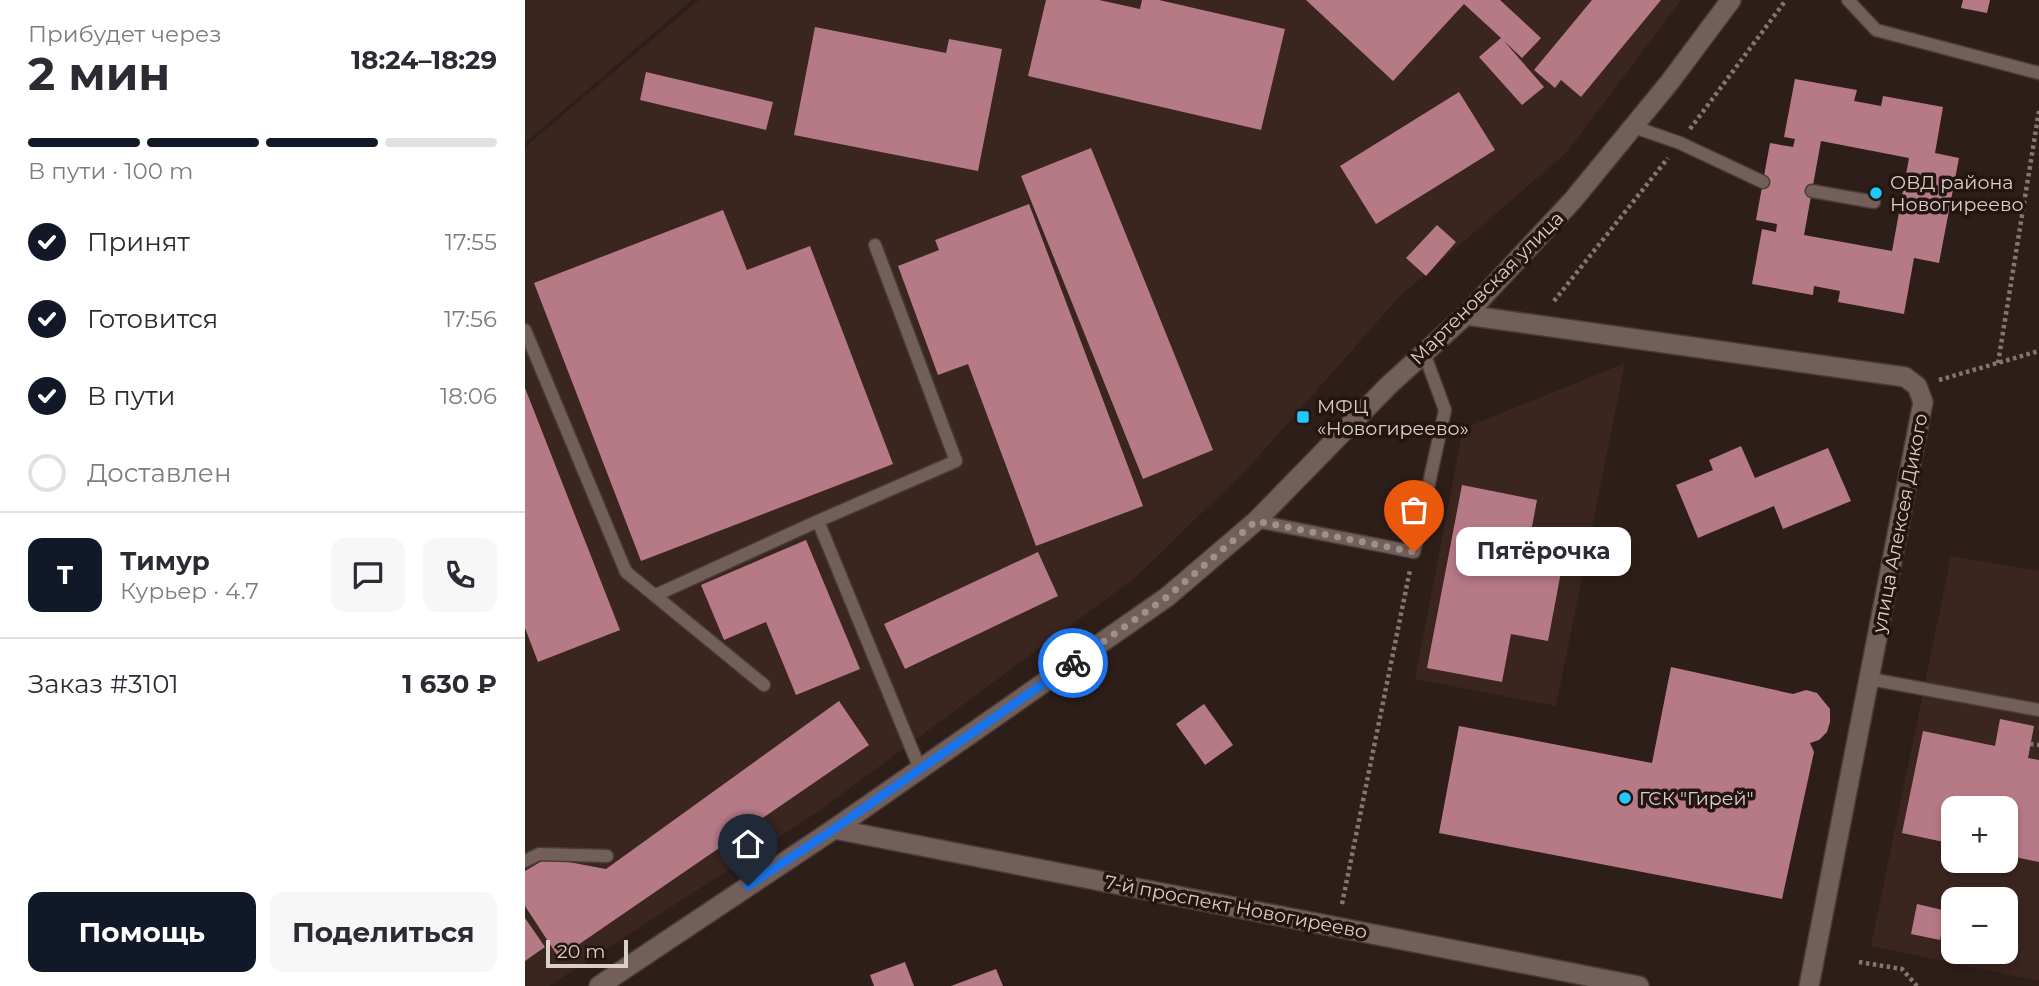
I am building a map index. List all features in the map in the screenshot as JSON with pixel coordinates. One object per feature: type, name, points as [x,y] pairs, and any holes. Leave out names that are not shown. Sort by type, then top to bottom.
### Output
[{"type":"street","name":"Мартеновская улица","points":[[599,986],[834,829],[1167,597],[1256,521],[1389,385],[1466,315],[1573,200],[1669,83],[1731,0]]},
{"type":"street","name":"улица Алексея Дикого","points":[[1466,315],[1905,377],[1917,386],[1923,402],[1809,986]]},
{"type":"street","name":"7-й проспект Новогиреево","points":[[834,829],[1639,986]]},
{"type":"lane","points":[[1848,0],[1876,30],[2039,73]]},
{"type":"lane","points":[[1633,127],[1680,143],[1763,181]]},
{"type":"lane","points":[[1812,191],[1874,202]]},
{"type":"lane","points":[[656,595],[956,461],[875,246]]},
{"type":"lane","points":[[525,330],[626,572],[764,685]]},
{"type":"lane","points":[[1256,521],[1414,552],[1445,410],[1424,354]]},
{"type":"lane","points":[[818,521],[920,769]]},
{"type":"lane","points":[[1870,679],[2039,710]]},
{"type":"lane","points":[[525,861],[540,854],[607,856]]},
{"type":"path","points":[[1998,363],[2039,111]]},
{"type":"path","points":[[1917,386],[2039,351]]},
{"type":"path","points":[[1337,926],[1414,552]]},
{"type":"path","points":[[2030,744],[2039,745]]},
{"type":"path","points":[[1859,962],[1902,969],[1917,986]]},
{"type":"shaded area","points":[[525,0],[692,0],[525,143]]},
{"type":"shaded area","points":[[699,0],[1681,0],[1565,154],[1399,297],[1249,467],[1136,577],[819,811],[549,986],[525,986],[525,147]]},
{"type":"shaded area","points":[[1625,363],[1556,706],[1415,679],[1463,429]]},
{"type":"shaded area","points":[[1951,556],[2039,571],[2039,981],[1957,964],[2018,964],[2018,887],[1941,887],[1941,961],[1871,946]]},
{"type":"building","points":[[1046,0],[1099,0],[1140,9],[1142,0],[1159,0],[1285,29],[1261,130],[1028,76]]},
{"type":"building","points":[[1306,0],[1500,0],[1541,38],[1522,58],[1504,41],[1544,87],[1522,105],[1479,57],[1501,38],[1464,4],[1393,81]]},
{"type":"building","points":[[1592,0],[1661,0],[1581,97],[1561,80],[1555,88],[1534,70]]},
{"type":"building","points":[[1963,0],[1990,0],[1987,13],[1961,8]]},
{"type":"building","points":[[815,27],[946,53],[949,39],[1002,49],[978,171],[794,135]]},
{"type":"building","points":[[646,72],[773,102],[766,130],[640,100]]},
{"type":"building","points":[[1795,79],[1857,90],[1854,101],[1881,106],[1883,96],[1943,107],[1935,153],[1959,158],[1939,263],[1914,258],[1904,314],[1838,302],[1840,291],[1814,286],[1813,295],[1752,284],[1762,229],[1776,232],[1777,224],[1756,220],[1770,143],[1793,147],[1795,139],[1784,137]],"holes":[[[1821,141],[1909,158],[1892,251],[1804,235]]]},
{"type":"building","points":[[1459,92],[1495,150],[1376,224],[1340,166]]},
{"type":"building","points":[[1091,148],[1213,450],[1143,479],[1021,176]]},
{"type":"building","points":[[1029,204],[1143,506],[1036,546],[968,364],[938,375],[898,266],[939,250],[935,240]]},
{"type":"building","points":[[723,210],[747,270],[810,246],[893,464],[641,561],[534,283]]},
{"type":"building","points":[[1437,225],[1456,242],[1426,276],[1406,258]]},
{"type":"building","points":[[525,388],[620,630],[538,662],[525,628]]},
{"type":"building","points":[[1741,446],[1755,478],[1828,448],[1851,501],[1783,529],[1774,506],[1698,538],[1676,485],[1713,470],[1709,460]]},
{"type":"building","points":[[1462,485],[1537,500],[1528,548],[1564,556],[1548,641],[1511,634],[1502,682],[1427,668]]},
{"type":"building","points":[[806,540],[860,669],[796,695],[766,622],[724,640],[701,585]]},
{"type":"building","points":[[1038,552],[1058,596],[905,669],[884,624]]},
{"type":"building","name":"ГСК \"Гирей\"","points":[[1671,667],[1793,694],[1806,690],[1817,693],[1830,709],[1827,732],[1819,740],[1810,743],[1814,752],[1782,899],[1439,833],[1459,726],[1652,763]]},
{"type":"building","points":[[839,701],[869,745],[559,958],[525,906],[525,871],[547,858],[606,869]]},
{"type":"building","points":[[1204,704],[1233,745],[1205,765],[1176,724]]},
{"type":"building","points":[[2000,719],[2034,726],[2028,758],[2039,760],[2039,862],[2018,858],[2018,796],[1941,796],[1941,841],[1902,833],[1923,731],[1995,746]]},
{"type":"building","points":[[1917,904],[1941,910],[1940,940],[1911,934]]},
{"type":"building","points":[[525,918],[545,947],[525,961]]},
{"type":"building","points":[[905,962],[914,986],[874,986],[870,975]]},
{"type":"building","points":[[996,969],[1003,986],[951,986]]},
{"type":"way so far","points":[[1073,663],[1167,597],[1256,521],[1414,552]]},
{"type":"place","name":"ОВД района Новогиреево","points":[[1876,193]]},
{"type":"place","name":"МФЦ «Новогиреево»","points":[[1303,417]]},
{"type":"place","name":"Пятёрочка","points":[[1414,552]]},
{"type":"place","name":"ГСК \"Гирей\"","points":[[1625,798]]},
{"type":"route","points":[[748,886],[1073,663]]}]
